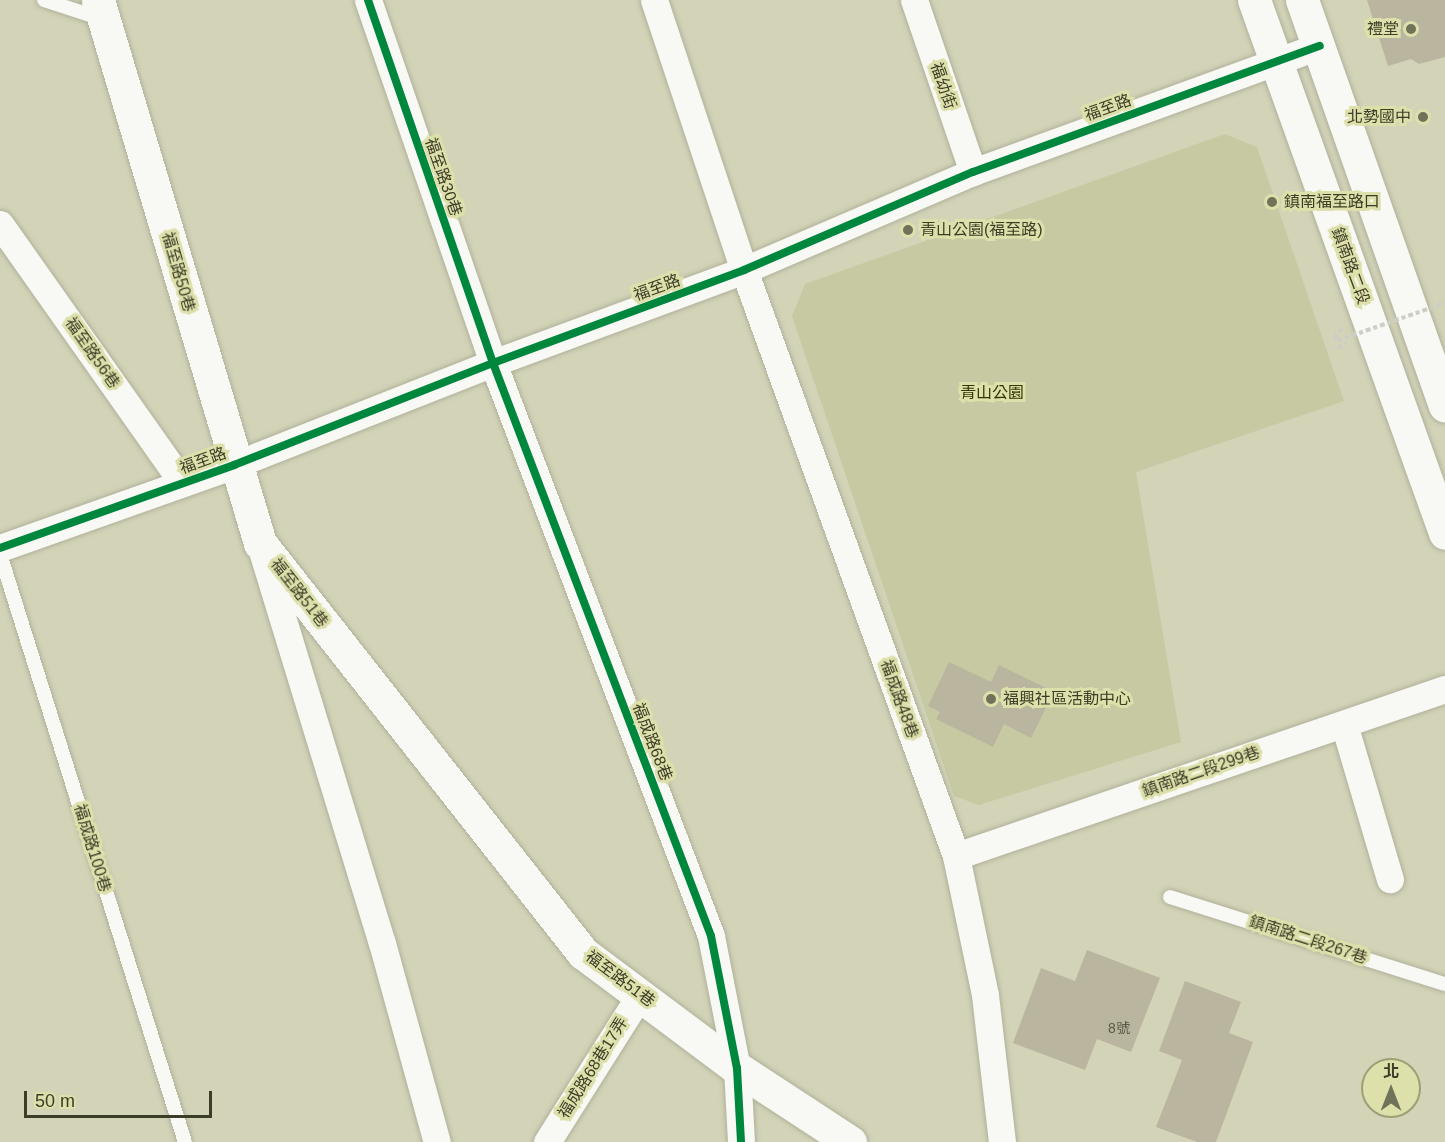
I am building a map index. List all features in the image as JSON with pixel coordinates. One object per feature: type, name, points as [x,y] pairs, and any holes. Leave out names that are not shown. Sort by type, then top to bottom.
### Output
[{"type":"street","name":"福至路30巷","points":[[368,0],[493,363]]},
{"type":"street","points":[[654,0],[744,270]]},
{"type":"street","name":"福幼街","points":[[914,0],[973,172]]},
{"type":"street","name":"鎮南路二段","points":[[1254,0],[1445,533]]},
{"type":"street","points":[[1302,0],[1445,406]]},
{"type":"street","name":"福至路50巷","points":[[101,10],[234,465],[260,543]]},
{"type":"street","name":"福至路","points":[[0,548],[234,465],[493,363],[744,270],[973,172],[1320,46]]},
{"type":"street","name":"福至路56巷","points":[[0,224],[183,483]]},
{"type":"street","name":"福成路48巷","points":[[744,270],[956,856],[985,996],[1002,1142]]},
{"type":"street","name":"福成路68巷","points":[[493,363],[711,936],[737,1068],[741,1142]]},
{"type":"street","name":"福至路51巷","points":[[260,543],[583,953],[737,1068],[850,1142]]},
{"type":"street","name":"福至路51巷","points":[[260,543],[382,944],[437,1142]]},
{"type":"street","name":"鎮南路二段299巷","points":[[956,856],[1445,689]]},
{"type":"street","points":[[1344,724],[1390,879]]},
{"type":"street","name":"福成路68巷17弄","points":[[547,1142],[640,995]]},
{"type":"lane","points":[[44,0],[101,10]]},
{"type":"lane","name":"福成路100巷","points":[[0,554],[185,1142]]},
{"type":"lane","name":"鎮南路二段267巷","points":[[1170,897],[1445,984]]},
{"type":"path","points":[[1341,329],[1335,335],[1338,341],[1445,303]]},
{"type":"green space","name":"青山公園","points":[[1225,134],[1257,147],[1344,401],[1136,472],[1181,742],[979,805],[954,796],[792,316],[805,284]]},
{"type":"building","name":"禮堂","points":[[1367,0],[1445,0],[1445,57],[1419,64],[1411,59],[1388,66]]},
{"type":"building","name":"福興社區活動中心","points":[[949,662],[991,682],[999,665],[1054,692],[1031,738],[1004,724],[993,747],[936,719],[940,712],[928,706]]},
{"type":"building","points":[[1087,950],[1160,978],[1131,1052],[1097,1039],[1085,1070],[1013,1043],[1041,968],[1075,981]]},
{"type":"building","points":[[1185,981],[1241,1002],[1229,1033],[1253,1042],[1216,1142],[1197,1142],[1156,1127],[1182,1060],[1159,1051]]},
{"type":"cycle path","points":[[368,0],[493,363],[711,936],[737,1068],[741,1142]]},
{"type":"cycle path","points":[[0,548],[234,465],[493,363],[744,270],[973,172],[1320,46]]},
{"type":"place","name":"禮堂","points":[[1411,29]]},
{"type":"place","name":"北勢國中","points":[[1423,117]]},
{"type":"place","name":"鎮南福至路口","points":[[1272,202]]},
{"type":"place","name":"青山公園(福至路)","points":[[908,230]]},
{"type":"place","name":"福興社區活動中心","points":[[991,699]]}]
